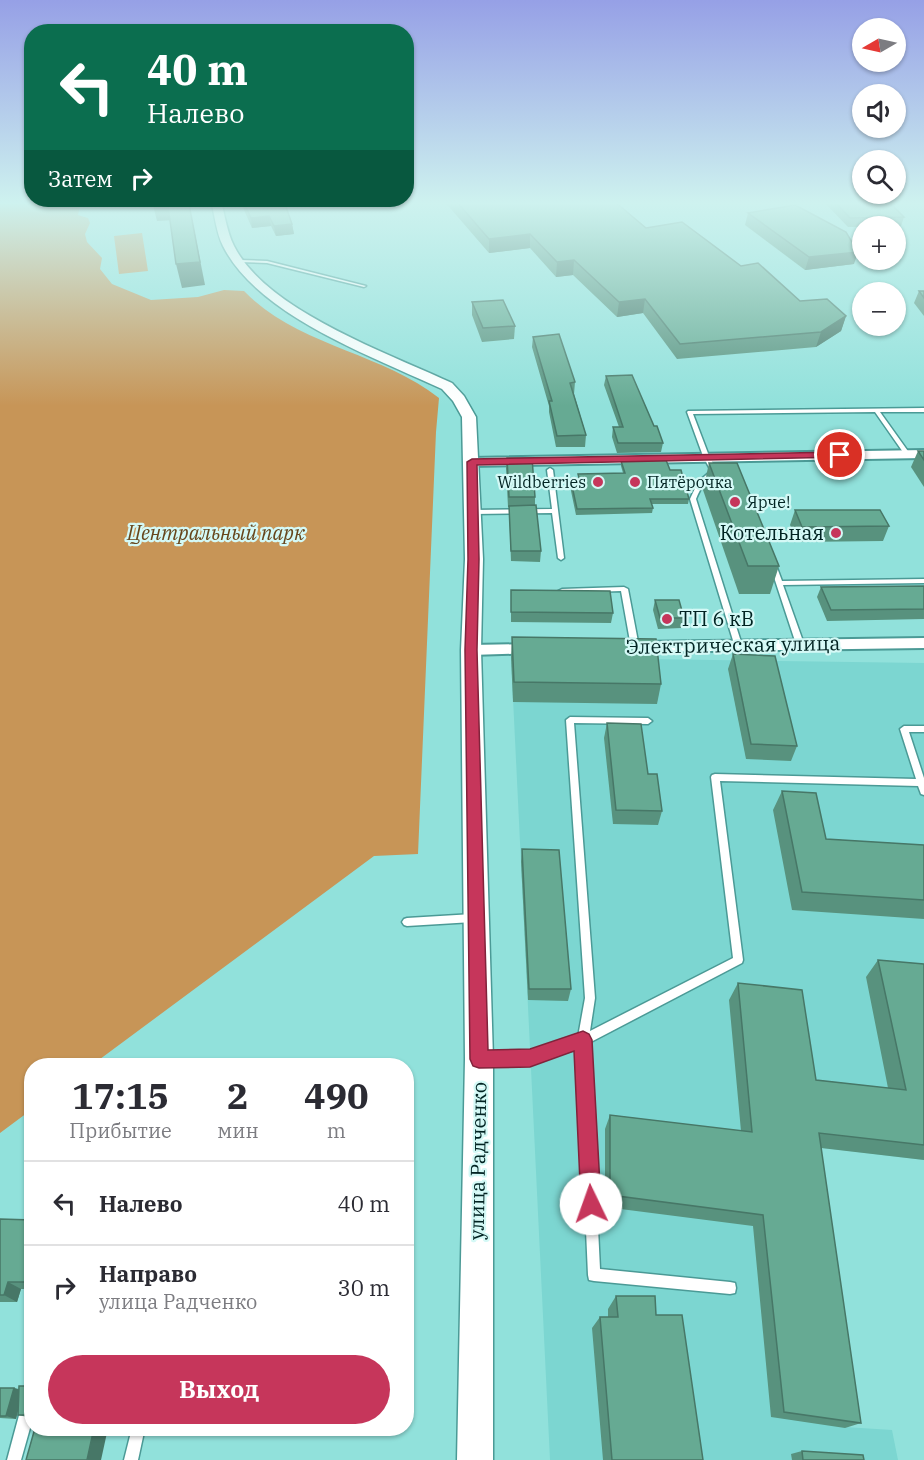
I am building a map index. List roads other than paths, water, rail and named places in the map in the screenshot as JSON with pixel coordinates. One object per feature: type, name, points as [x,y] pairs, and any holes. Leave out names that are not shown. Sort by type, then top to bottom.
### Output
[{"type":"street","name":"улица Радченко","points":[[249,269],[295,312],[447,386],[459,399],[469,417],[473,512],[471,650],[479,1059],[475,1460]]},
{"type":"street","points":[[472,462],[924,453]]},
{"type":"street","name":"Электрическая улица","points":[[629,647],[924,643]]},
{"type":"street","points":[[471,650],[544,649]]},
{"type":"lane","points":[[296,269],[364,286]]},
{"type":"lane","points":[[876,410],[907,454]]},
{"type":"lane","points":[[720,476],[712,472],[690,412],[924,410]]},
{"type":"lane","points":[[550,470],[561,558]]},
{"type":"lane","points":[[712,472],[700,483],[693,499],[738,645]]},
{"type":"lane","points":[[473,512],[555,511]]},
{"type":"lane","points":[[768,552],[800,644]]},
{"type":"lane","points":[[780,583],[924,581]]},
{"type":"lane","points":[[562,591],[624,590],[629,647]]},
{"type":"lane","points":[[648,722],[570,720],[590,998],[583,1040],[594,1275],[730,1288]]},
{"type":"lane","points":[[479,1059],[530,1058],[583,1040],[738,960],[715,777],[922,788],[904,729],[924,729]]},
{"type":"lane","points":[[407,921],[476,918]]},
{"type":"lane","points":[[14,1460],[24,1423]]},
{"type":"lane","points":[[131,1460],[137,1436]]},
{"type":"place","name":"Wildberries","points":[[598,482]]},
{"type":"place","name":"Пятёрочка","points":[[635,482]]},
{"type":"place","name":"Ярче!","points":[[735,502]]},
{"type":"place","name":"Котельная","points":[[836,533]]},
{"type":"place","name":"ТП 6 кВ","points":[[667,619]]},
{"type":"park label","name":"Центральный парк","points":[[216,533]]}]
